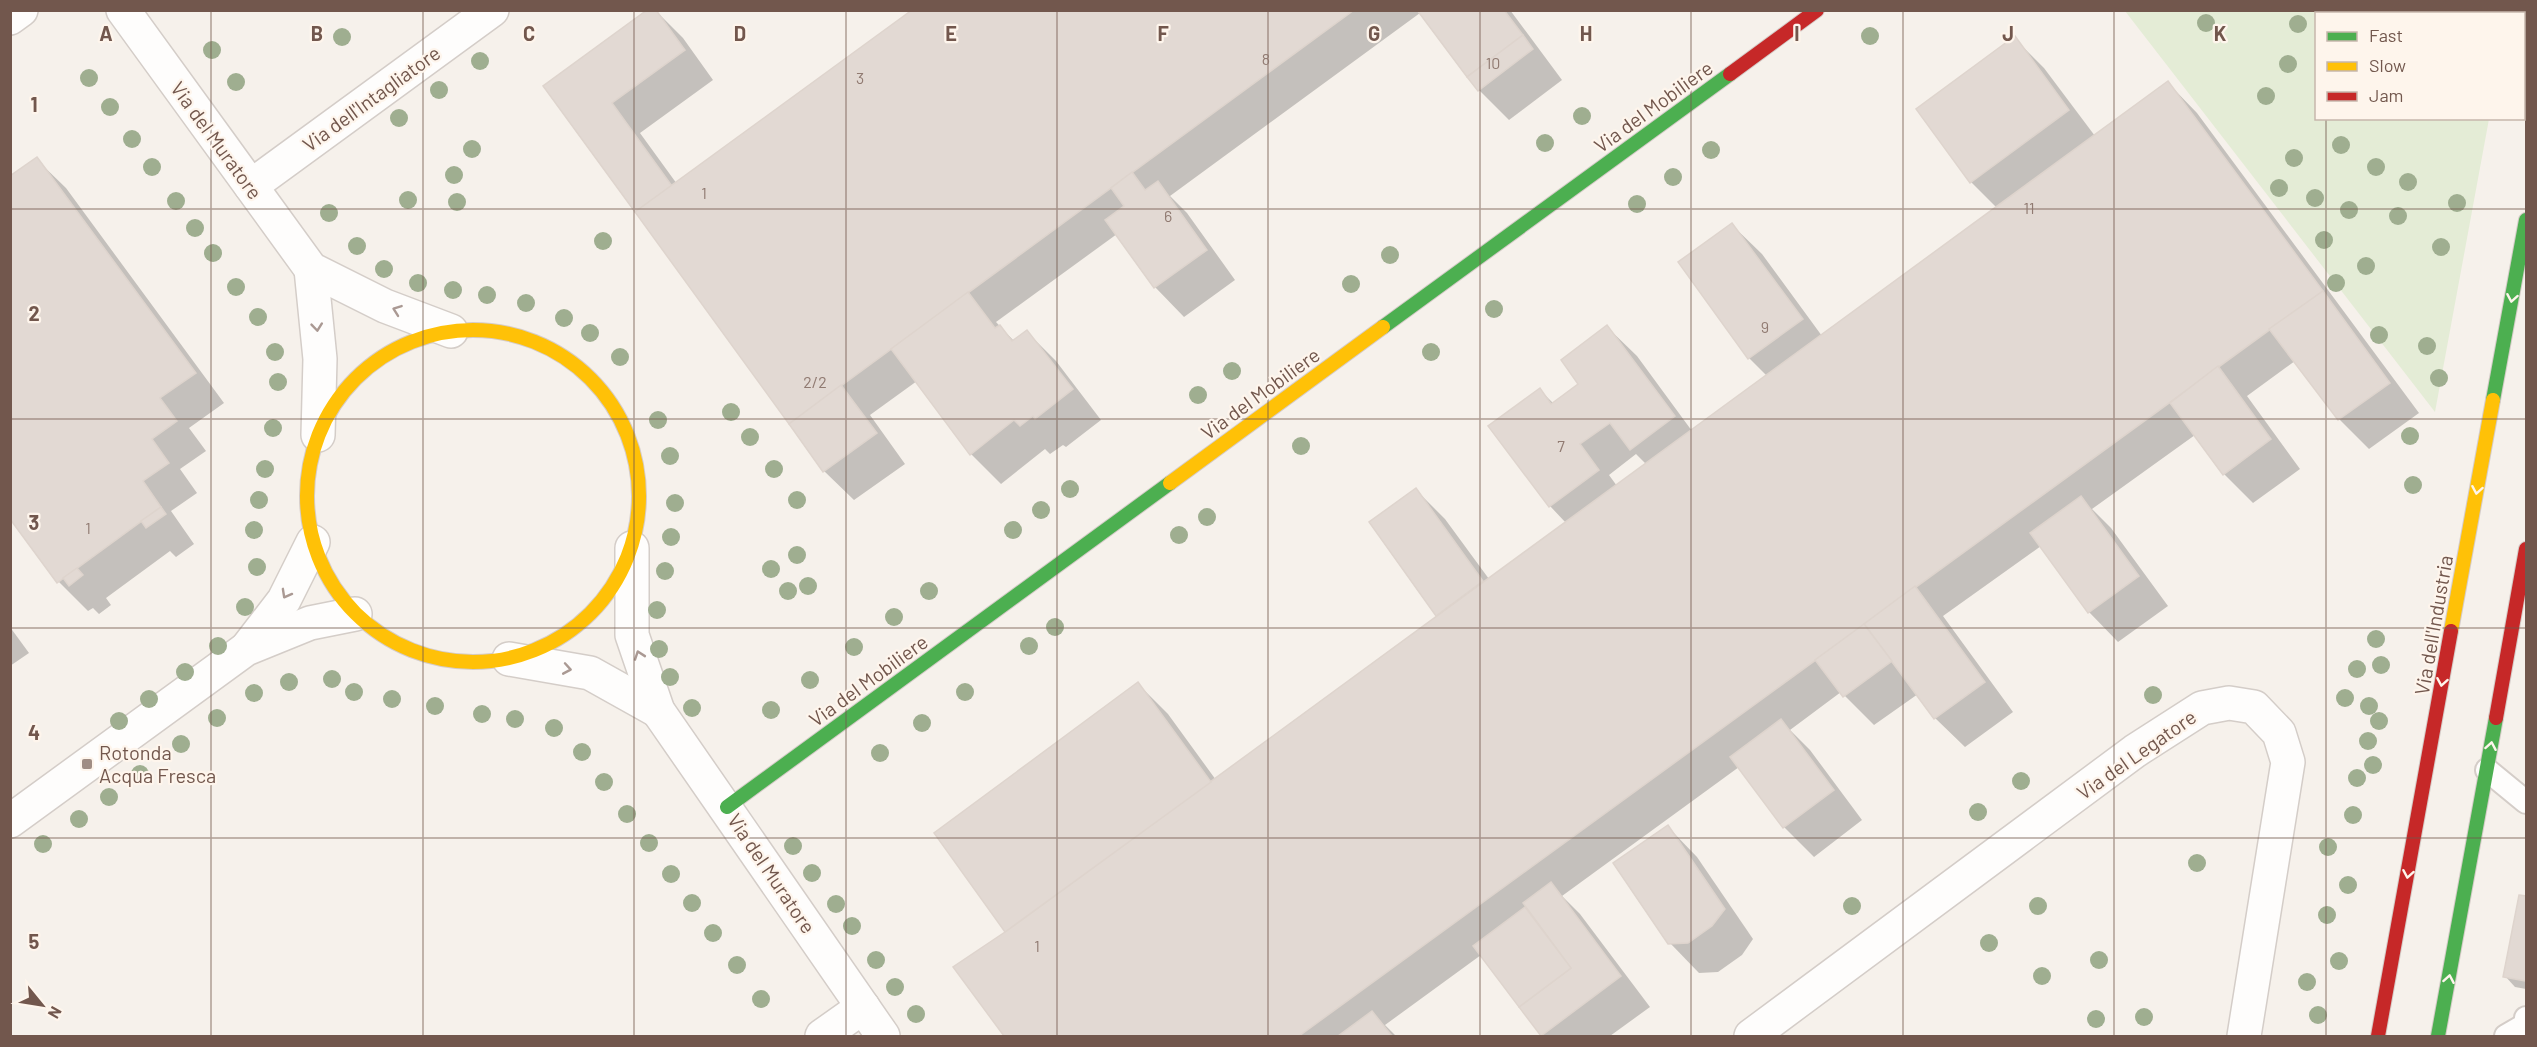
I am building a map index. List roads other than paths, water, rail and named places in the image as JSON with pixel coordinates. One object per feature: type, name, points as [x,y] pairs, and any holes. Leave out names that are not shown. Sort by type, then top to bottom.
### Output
[{"type":"street","points":[[10,18],[21,10]]},
{"type":"street","name":"Via del Muratore","points":[[123,10],[311,269],[385,306],[452,331]]},
{"type":"street","name":"Via dell'Intagliatore","points":[[251,186],[492,10]]},
{"type":"street","name":"Via del Mobiliere","points":[[727,807],[1817,10]]},
{"type":"street","name":"Via dell'Industria","points":[[2378,1036],[2526,220]]},
{"type":"street","points":[[311,269],[320,359],[318,435],[307,488],[313,542],[330,581],[355,614],[400,646],[454,662],[509,659],[563,637],[605,599],[632,548],[641,493],[630,437],[602,389],[560,352],[507,332],[452,331],[409,342],[371,365],[340,396],[318,435]]},
{"type":"street","points":[[246,649],[284,600],[313,542]]},
{"type":"street","name":"Via del Muratore","points":[[632,548],[632,635],[658,711],[727,807],[883,1036]]},
{"type":"street","points":[[2438,1036],[2526,549]]},
{"type":"street","points":[[10,821],[246,649],[310,623],[355,614]]},
{"type":"street","name":"Via del Muratore","points":[[509,659],[590,673],[658,711]]},
{"type":"street","name":"Via del Legatore","points":[[1751,1036],[2135,751],[2202,708],[2229,703],[2254,708],[2279,733],[2288,762],[2244,1036]]},
{"type":"street","points":[[822,1036],[863,1007]]},
{"type":"lane","points":[[2487,770],[2526,802]]},
{"type":"lane","points":[[2506,1036],[2525,1024],[2526,1018]]},
{"type":"place","name":"Rotonda Acqua Fresca","points":[[87,764]]}]
